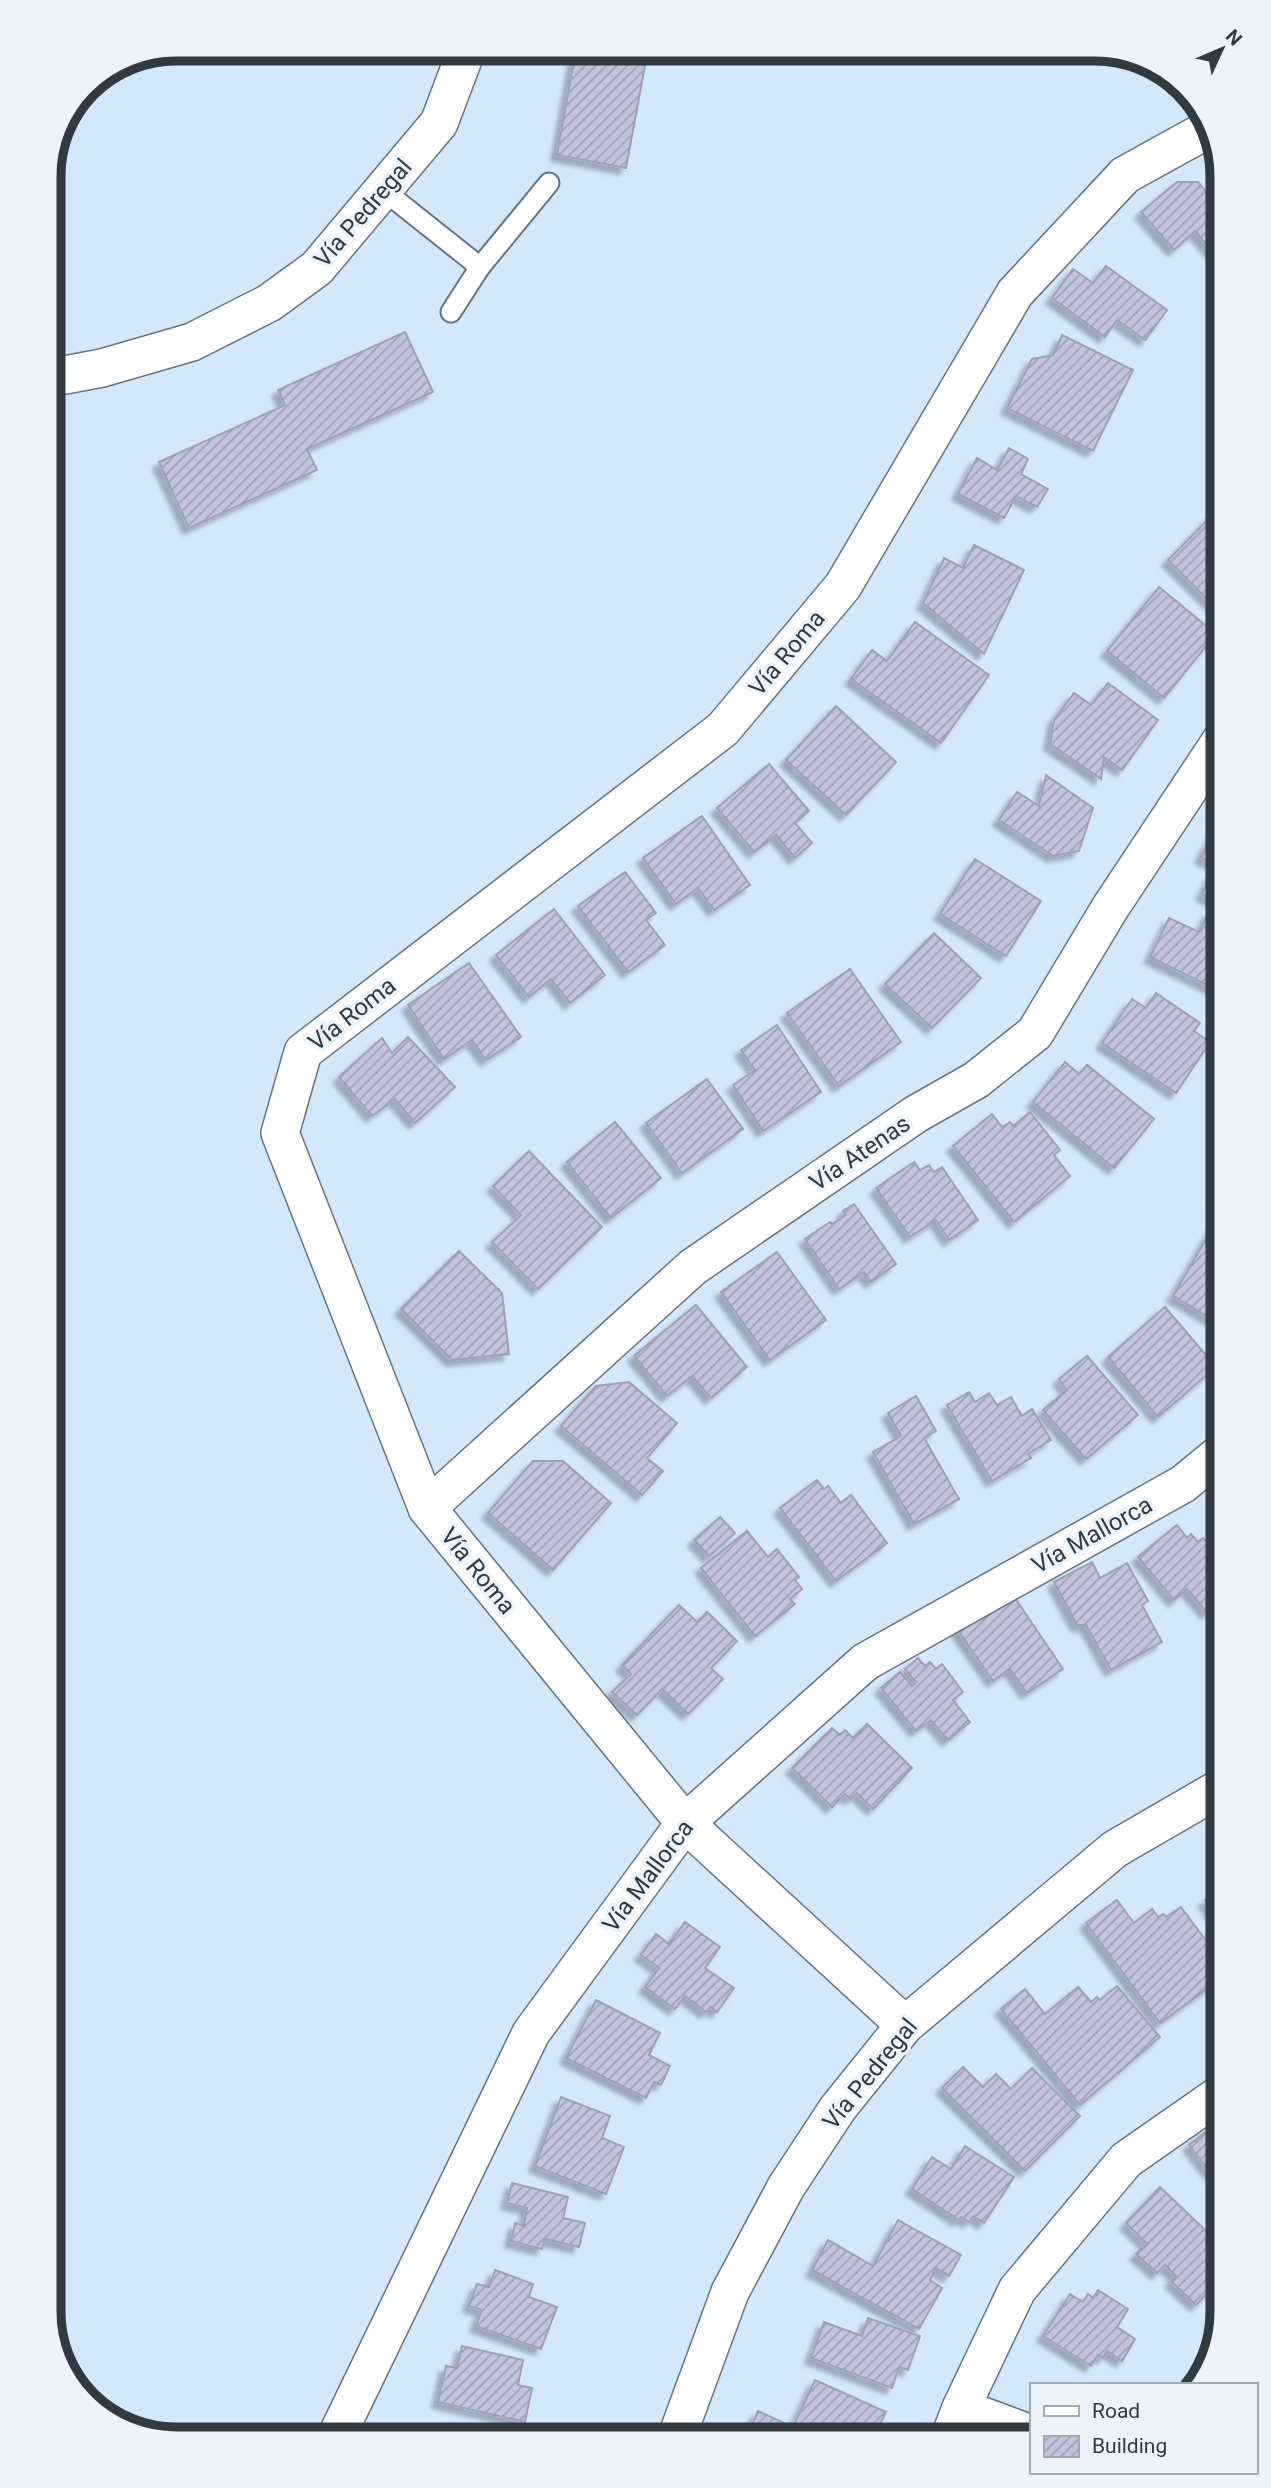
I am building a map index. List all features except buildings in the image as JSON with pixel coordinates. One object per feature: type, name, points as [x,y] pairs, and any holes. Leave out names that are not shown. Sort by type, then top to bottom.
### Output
[{"type":"street","name":"Vía Pedregal","points":[[61,376],[102,368],[192,342],[270,303],[317,268],[439,123],[462,61]]},
{"type":"street","name":"Vía Roma","points":[[905,2025],[685,1824],[427,1508],[280,1133],[303,1052],[723,729],[843,586],[1015,293],[1125,175],[1201,133]]},
{"type":"street","name":"Vía Atenas","points":[[427,1508],[693,1267],[916,1114],[976,1080],[1035,1033],[1110,908],[1210,757]]},
{"type":"street","name":"Vía Mallorca","points":[[341,2427],[531,2033],[685,1824],[865,1662],[1183,1484],[1210,1462]]},
{"type":"street","name":"Vía Pedregal","points":[[680,2427],[730,2292],[786,2187],[838,2108],[905,2025],[1115,1849],[1210,1794]]},
{"type":"street","points":[[983,2427],[955,2423],[1017,2290],[1126,2160],[1210,2102]]},
{"type":"lane","points":[[452,312],[480,267],[549,183]]},
{"type":"lane","points":[[383,190],[480,267]]}]
